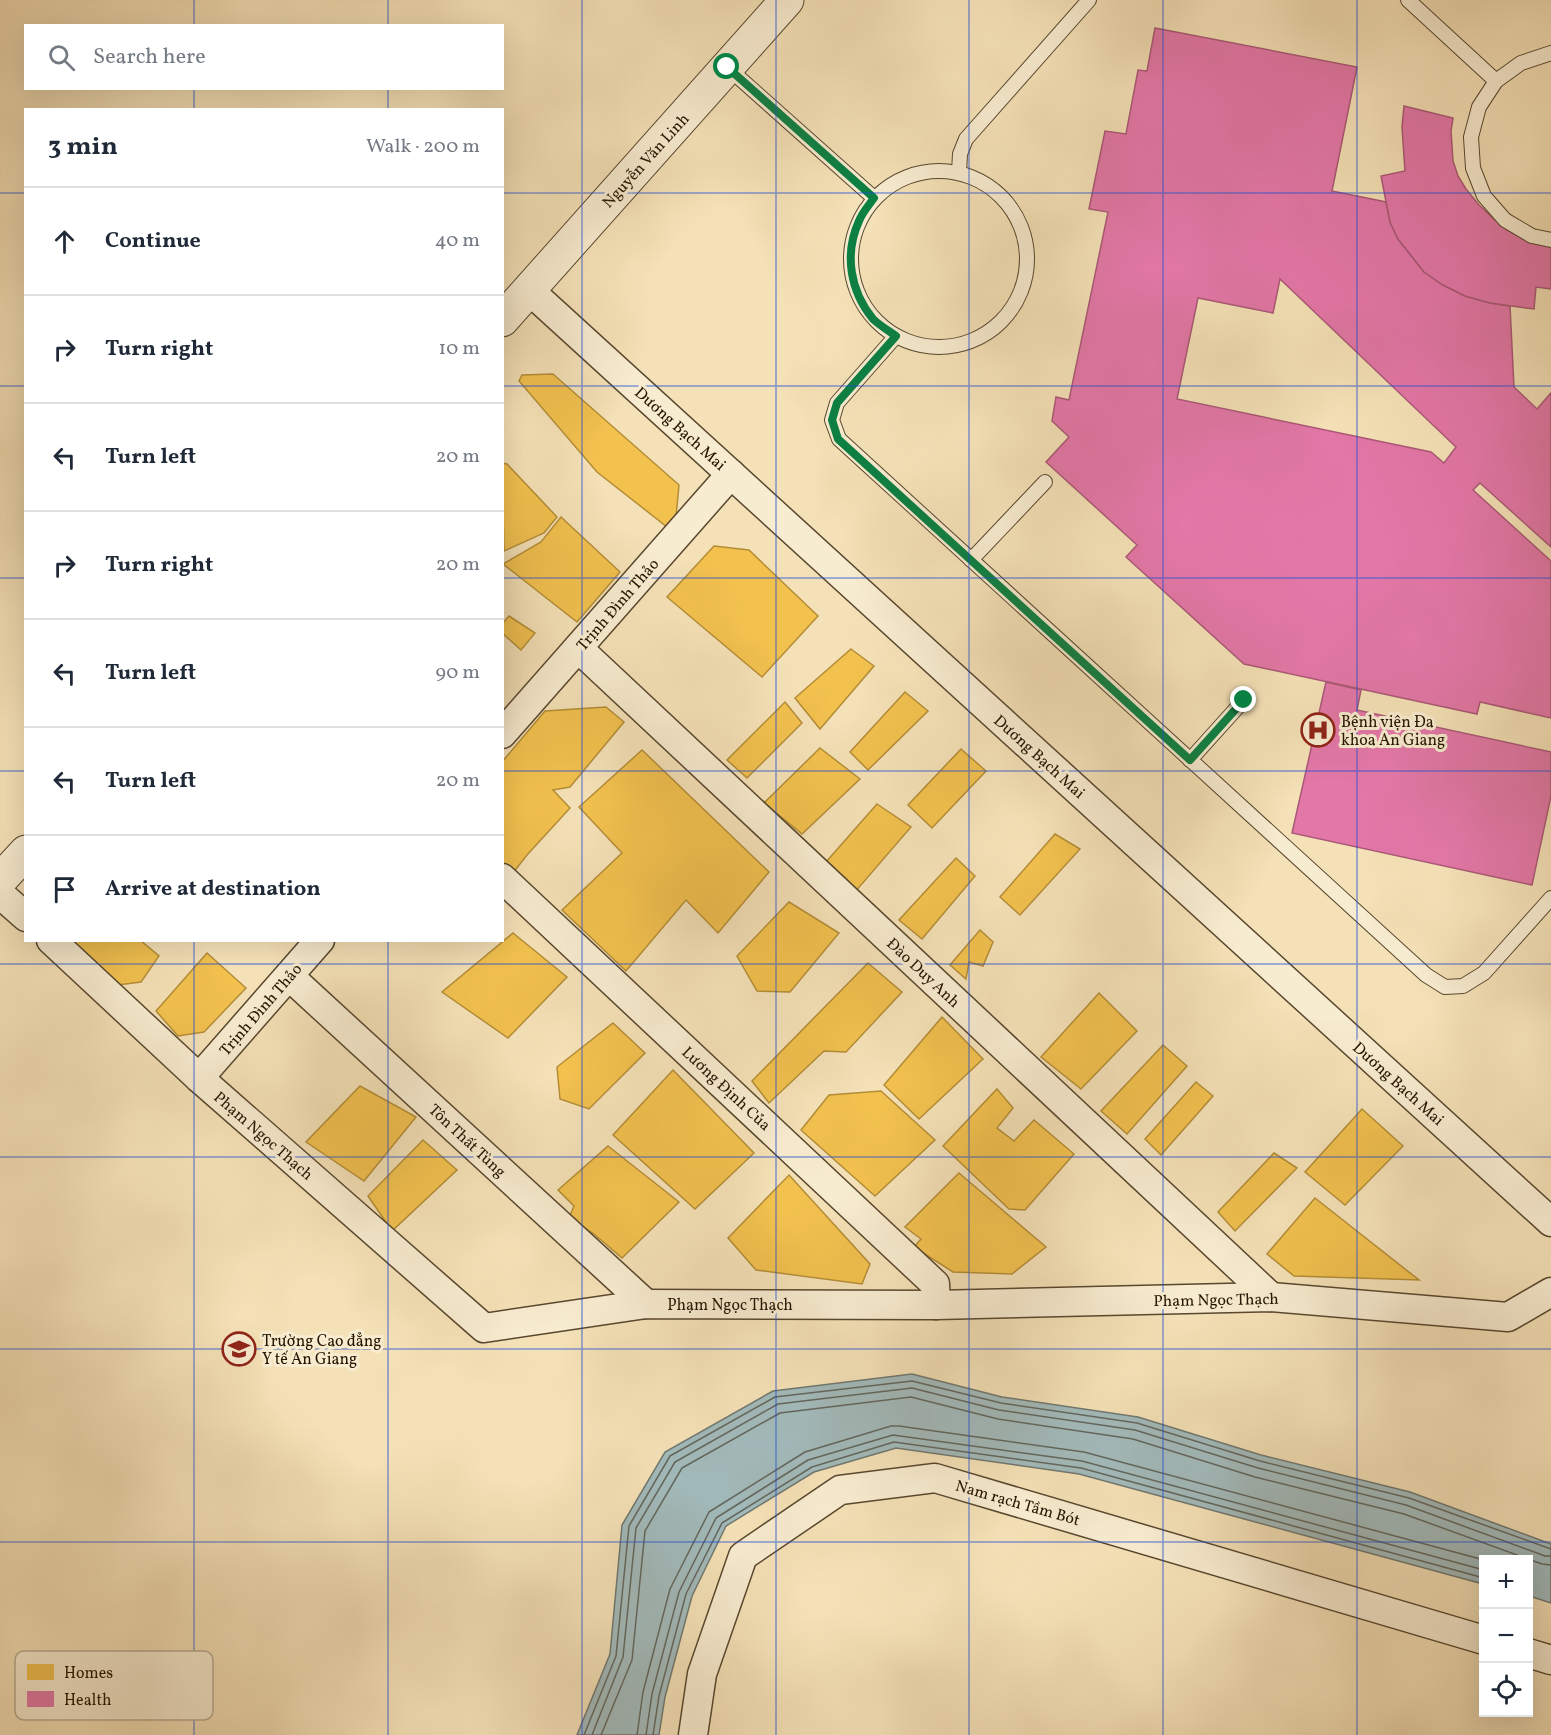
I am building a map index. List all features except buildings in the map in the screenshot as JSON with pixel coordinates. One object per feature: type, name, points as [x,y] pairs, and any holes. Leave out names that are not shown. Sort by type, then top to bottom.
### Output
[{"type":"street","name":"Nguyễn Văn Linh","points":[[504,318],[787,0]]},
{"type":"street","name":"Dương Bạch Mai","points":[[529,290],[1551,1222]]},
{"type":"street","name":"Trịnh Đình Thảo","points":[[504,732],[731,474]]},
{"type":"street","name":"Đào Duy Anh","points":[[578,648],[1271,1297]]},
{"type":"street","points":[[0,880],[24,854]]},
{"type":"street","name":"Lương Định Của","points":[[504,880],[935,1284],[936,1305]]},
{"type":"street","points":[[0,894],[24,915]]},
{"type":"street","name":"Phạm Ngọc Thạch","points":[[53,942],[199,1078],[484,1328],[646,1304],[936,1305],[1271,1297],[1508,1317],[1551,1292]]},
{"type":"street","name":"Trịnh Đình Thảo","points":[[199,1078],[318,942]]},
{"type":"street","name":"Tôn Thất Tùng","points":[[289,976],[646,1304]]},
{"type":"street","name":"Nam rạch Tầm Bót","points":[[693,1735],[702,1674],[742,1556],[840,1490],[935,1478],[1479,1639]]},
{"type":"street","points":[[1533,1655],[1551,1660]]},
{"type":"lane","points":[[959,172],[960,154],[966,139],[1089,0]]},
{"type":"lane","points":[[1408,0],[1496,81]]},
{"type":"lane","points":[[1551,52],[1521,63],[1496,81],[1479,107],[1471,136],[1473,168],[1484,196],[1505,220],[1532,236],[1551,240]]},
{"type":"lane","points":[[727,67],[874,198]]},
{"type":"lane","points":[[928,171],[959,172],[987,183],[1010,204],[1024,231],[1029,260],[1023,290],[1007,316],[984,336],[955,346],[925,346],[896,336],[874,320],[859,297],[851,272],[851,245],[859,220],[874,198],[899,180],[928,171]]},
{"type":"lane","points":[[896,336],[837,403],[832,420],[838,439],[1426,975],[1445,987],[1463,986],[1484,974],[1551,898]]},
{"type":"lane","points":[[971,560],[1045,482]]},
{"type":"lane","points":[[1190,760],[1244,700]]},
{"type":"water","points":[[912,1374],[1002,1397],[1138,1417],[1261,1455],[1410,1492],[1551,1544],[1551,1603],[1533,1597],[1533,1555],[1479,1555],[1479,1583],[1079,1474],[896,1448],[814,1472],[726,1526],[692,1596],[665,1697],[659,1735],[577,1735],[610,1654],[622,1525],[665,1452],[773,1391]]},
{"type":"place","name":"Bệnh viện Đa khoa An Giang","points":[[1318,730]]},
{"type":"place","name":"Trường Cao đẳng Y tế An Giang","points":[[239,1349]]},
{"type":"route","points":[[727,67],[874,198],[859,220],[851,245],[851,272],[859,297],[874,320],[896,336],[837,403],[832,420],[838,439],[1190,760],[1244,700]]}]
